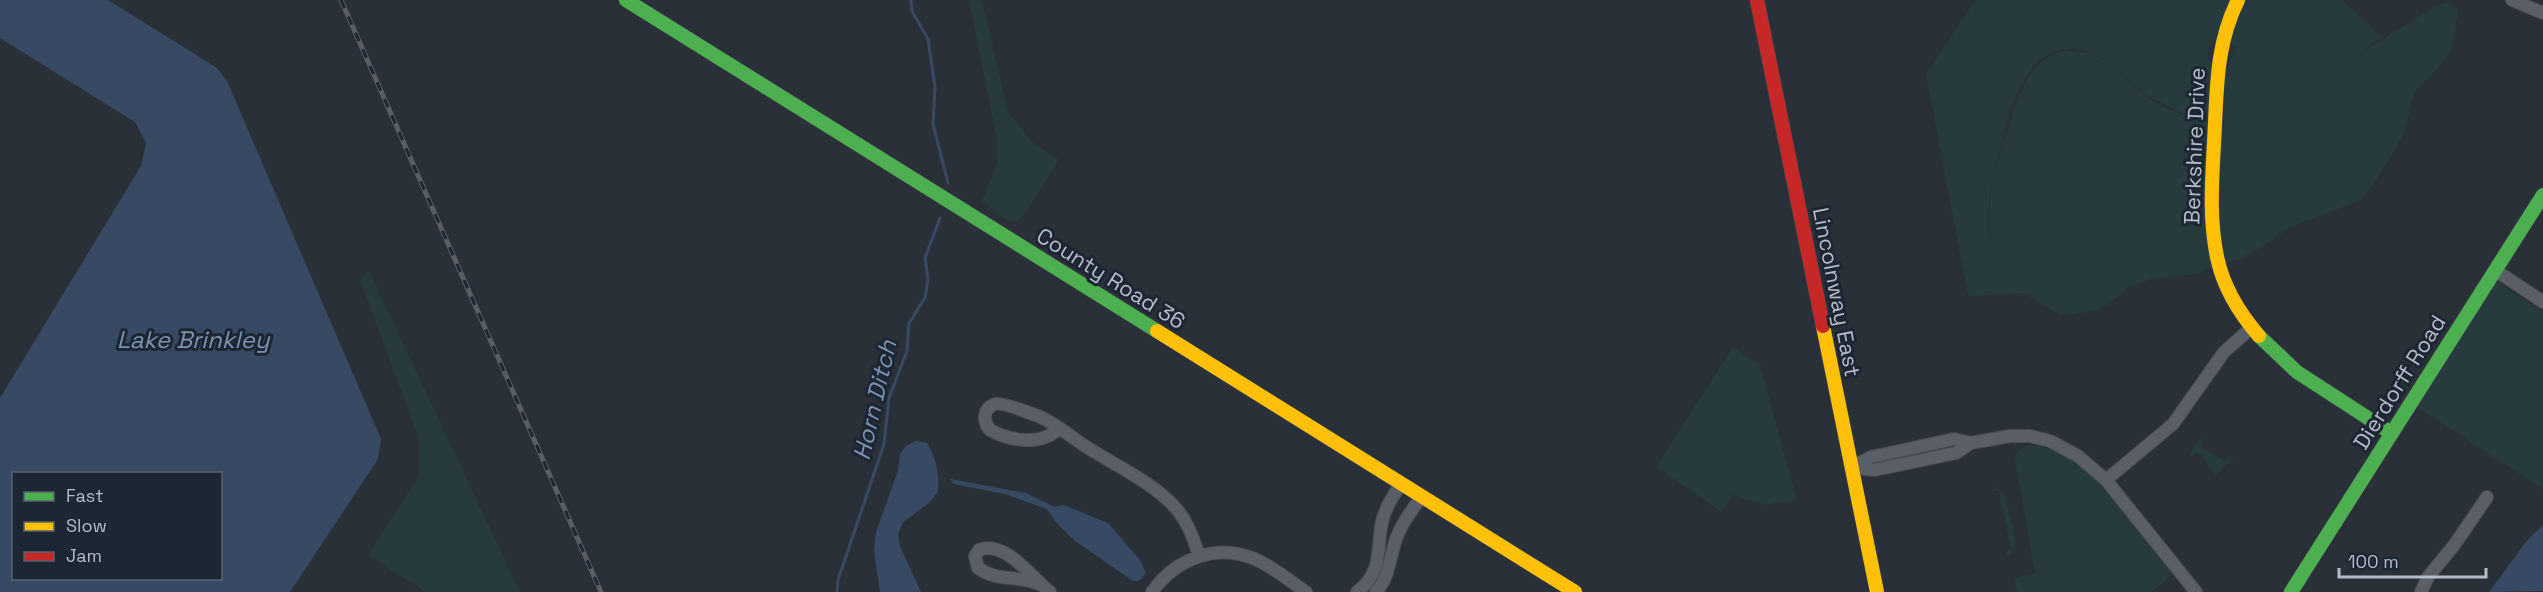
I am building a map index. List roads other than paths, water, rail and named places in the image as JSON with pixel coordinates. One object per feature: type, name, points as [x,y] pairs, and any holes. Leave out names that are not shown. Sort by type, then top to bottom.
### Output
[{"type":"main road","name":"County Road 36","points":[[626,0],[1575,592]]},
{"type":"main road","name":"Lincolnway East","points":[[1757,0],[1877,592]]},
{"type":"main road","name":"Berkshire Drive","points":[[2238,0],[2227,20],[2219,48],[2211,217],[2215,252],[2226,288],[2250,329],[2308,381],[2391,433]]},
{"type":"main road","name":"Dierdorff Road","points":[[2291,592],[2543,195]]},
{"type":"street","points":[[2512,0],[2543,14]]},
{"type":"street","points":[[2495,270],[2543,302]]},
{"type":"street","points":[[2106,480],[2173,424],[2224,352],[2250,329]]},
{"type":"street","points":[[1058,429],[1043,440],[1026,440],[990,430],[984,421],[990,408],[999,404],[1038,416],[1172,503],[1189,527],[1199,556]]},
{"type":"street","points":[[1851,467],[1871,457],[1954,439],[1971,443],[2010,436],[2030,436],[2050,441],[2078,456],[2106,480],[2196,592]]},
{"type":"street","points":[[1357,592],[1365,584],[1377,563],[1382,521],[1401,484]]},
{"type":"street","points":[[1376,592],[1391,567],[1398,534],[1422,496]]},
{"type":"street","points":[[2421,592],[2428,577],[2455,544],[2487,497]]},
{"type":"street","points":[[1039,584],[1030,580],[995,577],[978,568],[975,556],[979,550],[986,547],[1002,551],[1020,564],[1050,592]]},
{"type":"street","points":[[1152,592],[1177,566],[1199,556],[1227,553],[1249,557],[1268,566],[1306,592]]},
{"type":"water","name":"Lake Brinkley","points":[[0,0],[108,0],[217,68],[227,81],[381,439],[378,459],[290,592],[0,592],[0,398],[141,166],[146,143],[135,122],[0,38]]},
{"type":"water","points":[[916,441],[927,443],[933,455],[938,473],[938,492],[929,503],[903,522],[898,534],[900,546],[921,592],[880,592],[874,551],[876,532],[898,471],[900,454],[906,446]]},
{"type":"water","points":[[950,479],[1026,493],[1055,507],[1064,505],[1108,523],[1140,560],[1146,573],[1139,581],[1133,581],[1075,541],[1047,509],[1005,494],[954,484]]},
{"type":"water","points":[[2543,525],[2543,591],[2489,592],[2529,538]]},
{"type":"waterway","name":"Horn Ditch","points":[[911,0],[912,11],[928,39],[935,87],[933,124],[948,183]]},
{"type":"waterway","name":"Horn Ditch","points":[[837,592],[838,580],[884,444],[889,398],[907,351],[909,323],[925,298],[928,279],[925,258],[940,218]]},
{"type":"railway","points":[[341,0],[601,592]]}]
